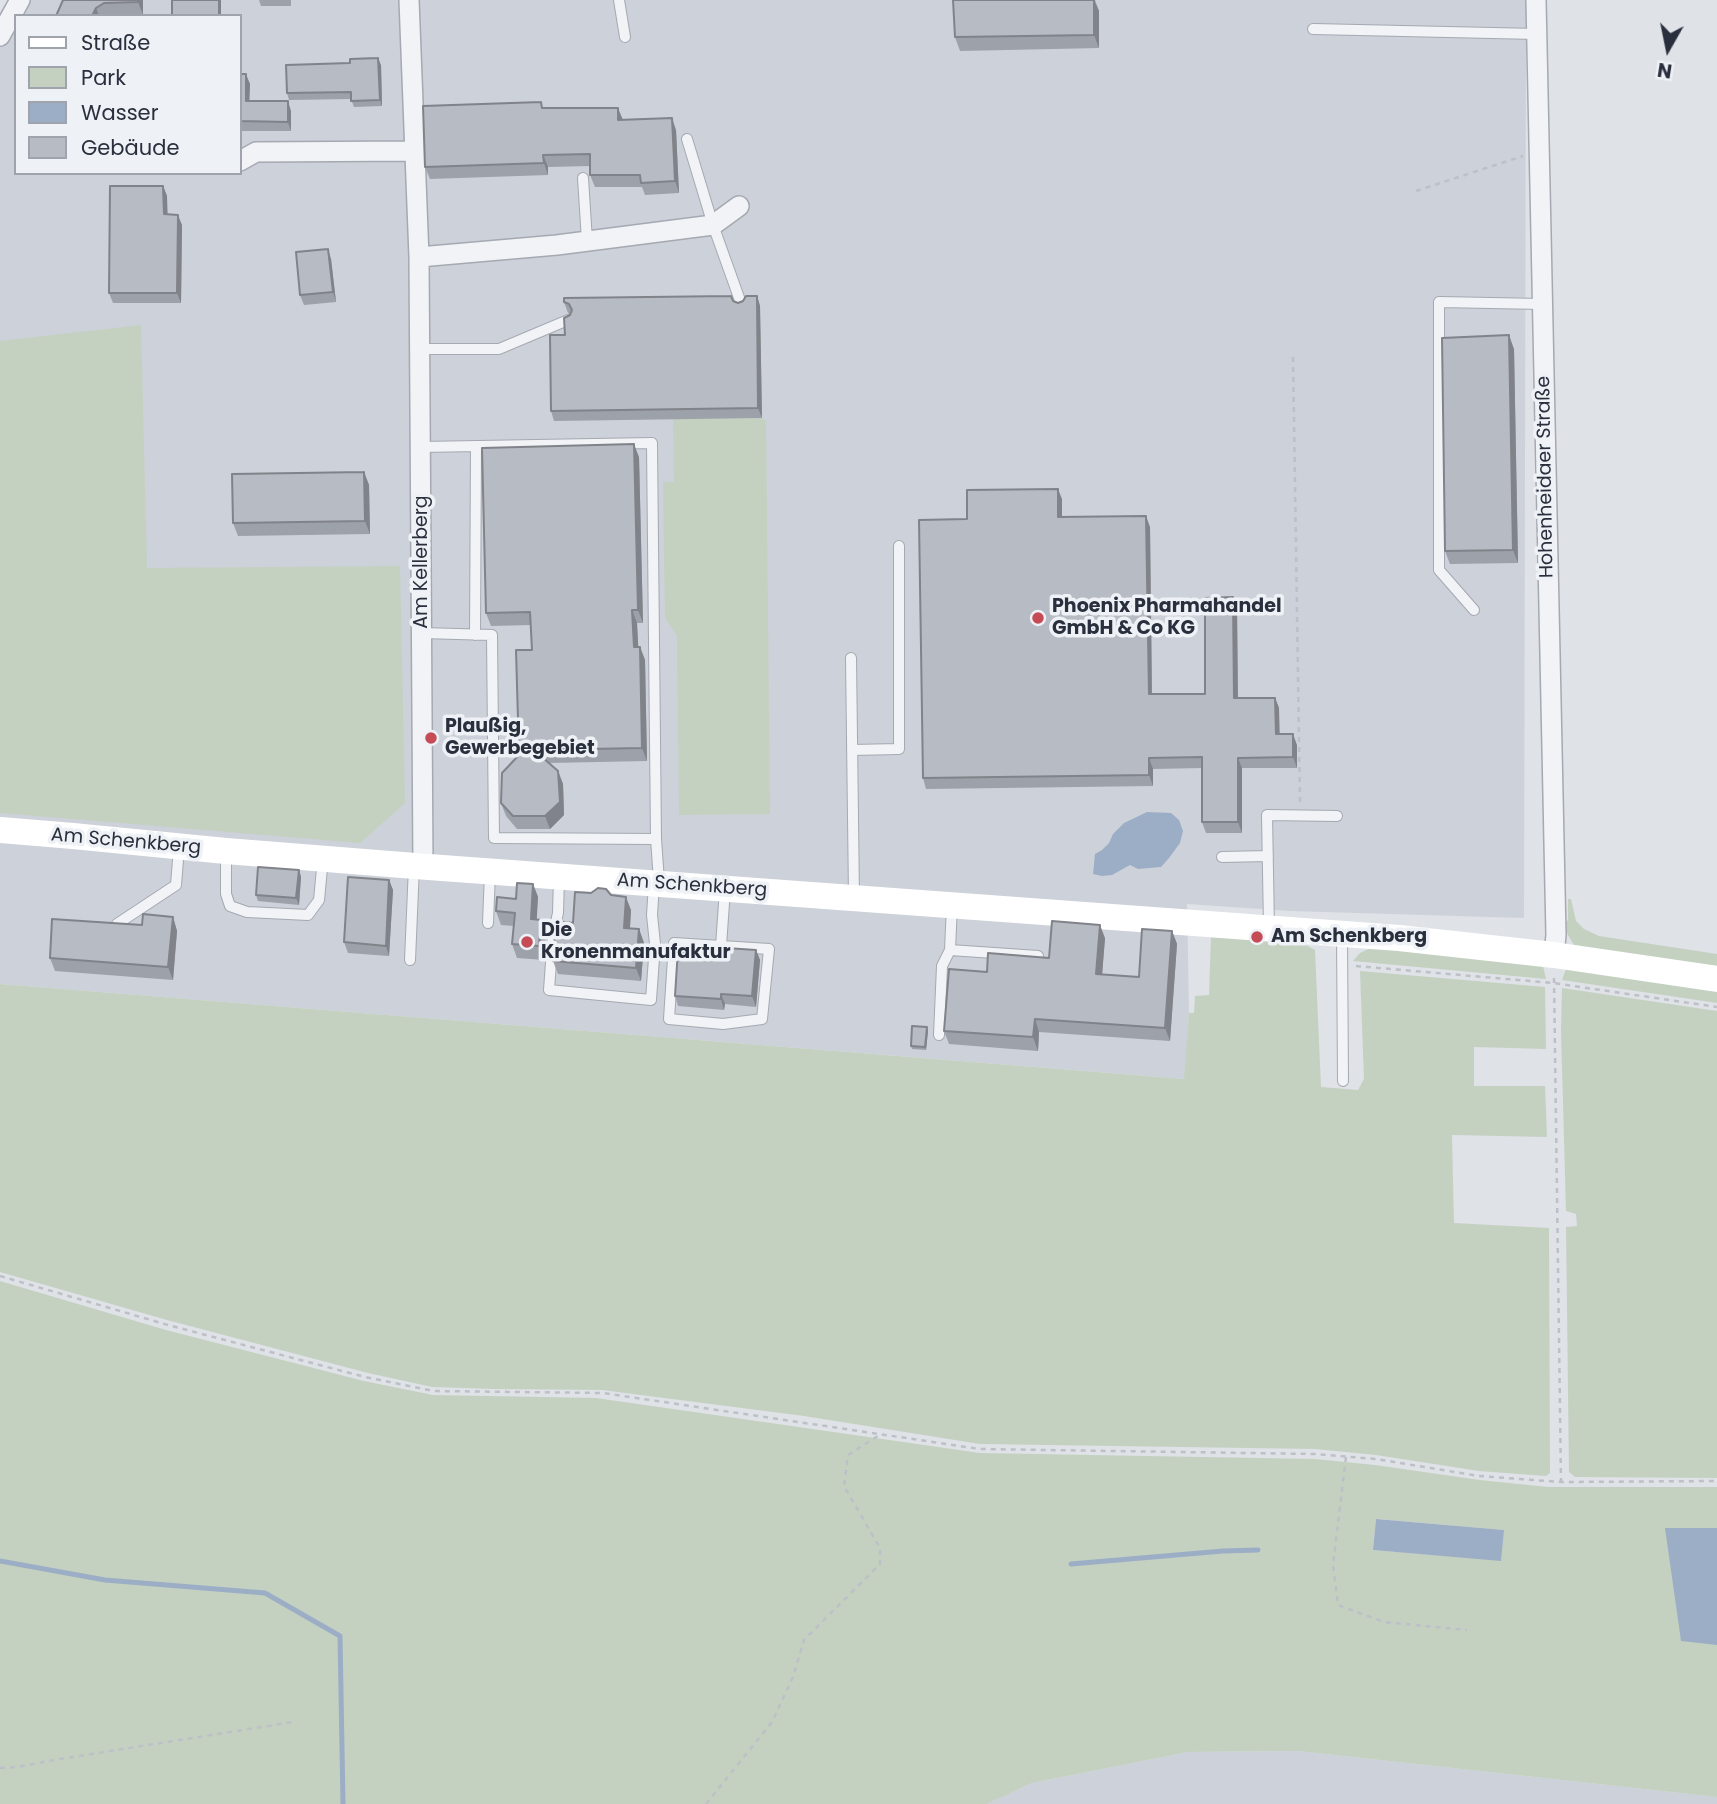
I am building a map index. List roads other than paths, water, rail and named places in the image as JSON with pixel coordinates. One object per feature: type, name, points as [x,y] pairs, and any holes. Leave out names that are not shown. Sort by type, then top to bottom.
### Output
[{"type":"main road","name":"Am Schenkberg","points":[[0,831],[419,866],[1342,934],[1554,955],[1717,979]]},
{"type":"street","points":[[0,36],[20,0]]},
{"type":"street","name":"Am Kellerberg","points":[[409,0],[419,257],[422,633],[419,866]]},
{"type":"street","name":"Hohenheidaer Straße","points":[[1536,0],[1556,935],[1554,955]]},
{"type":"street","points":[[242,159],[256,152],[416,151]]},
{"type":"street","points":[[419,257],[587,241],[713,225],[739,206]]},
{"type":"lane","points":[[619,0],[625,37]]},
{"type":"lane","points":[[1313,29],[1537,34]]},
{"type":"lane","points":[[687,139],[713,225],[742,306]]},
{"type":"lane","points":[[583,178],[587,241]]},
{"type":"lane","points":[[1474,610],[1440,570],[1438,302],[1543,304]]},
{"type":"lane","points":[[420,349],[499,349],[568,320]]},
{"type":"lane","points":[[421,447],[652,443],[657,883],[652,915],[655,944],[651,1000],[549,990],[552,935],[558,913],[559,876]]},
{"type":"lane","points":[[475,635],[476,446]]},
{"type":"lane","points":[[852,750],[899,749],[899,546]]},
{"type":"lane","points":[[422,633],[492,635],[494,838],[656,839]]},
{"type":"lane","points":[[851,658],[854,898]]},
{"type":"lane","points":[[1269,928],[1267,815],[1337,816]]},
{"type":"lane","points":[[117,924],[176,885],[180,847]]},
{"type":"lane","points":[[226,851],[226,894],[230,906],[247,912],[308,915],[319,900],[323,858]]},
{"type":"lane","points":[[1222,857],[1268,856]]},
{"type":"lane","points":[[410,960],[419,866]]},
{"type":"lane","points":[[488,923],[490,871]]},
{"type":"lane","points":[[721,946],[725,888]]},
{"type":"lane","points":[[939,1035],[942,966],[950,950],[952,905]]},
{"type":"lane","points":[[1342,934],[1343,1081]]},
{"type":"lane","points":[[674,943],[721,946],[769,949],[762,1019],[723,1024],[669,1019],[674,943]]},
{"type":"lane","points":[[950,950],[1038,956]]},
{"type":"water","points":[[1147,812],[1171,813],[1179,820],[1183,831],[1180,843],[1169,858],[1161,867],[1138,869],[1130,865],[1112,875],[1093,874],[1095,854],[1109,843],[1113,834],[1124,823]]},
{"type":"water","points":[[1376,1519],[1504,1530],[1501,1561],[1373,1550]]},
{"type":"water","points":[[1665,1528],[1717,1528],[1717,1645],[1681,1641]]},
{"type":"waterway","points":[[1071,1564],[1258,1550]]},
{"type":"waterway","points":[[0,1561],[105,1580],[265,1593],[340,1636],[343,1804]]},
{"type":"place","name":"Phoenix Pharmahandel GmbH & Co KG","points":[[1038,618]]},
{"type":"place","name":"Plaußig, Gewerbegebiet","points":[[431,738]]},
{"type":"place","name":"Am Schenkberg","points":[[1257,937]]},
{"type":"place","name":"Die Kronenmanufaktur","points":[[527,942]]}]
